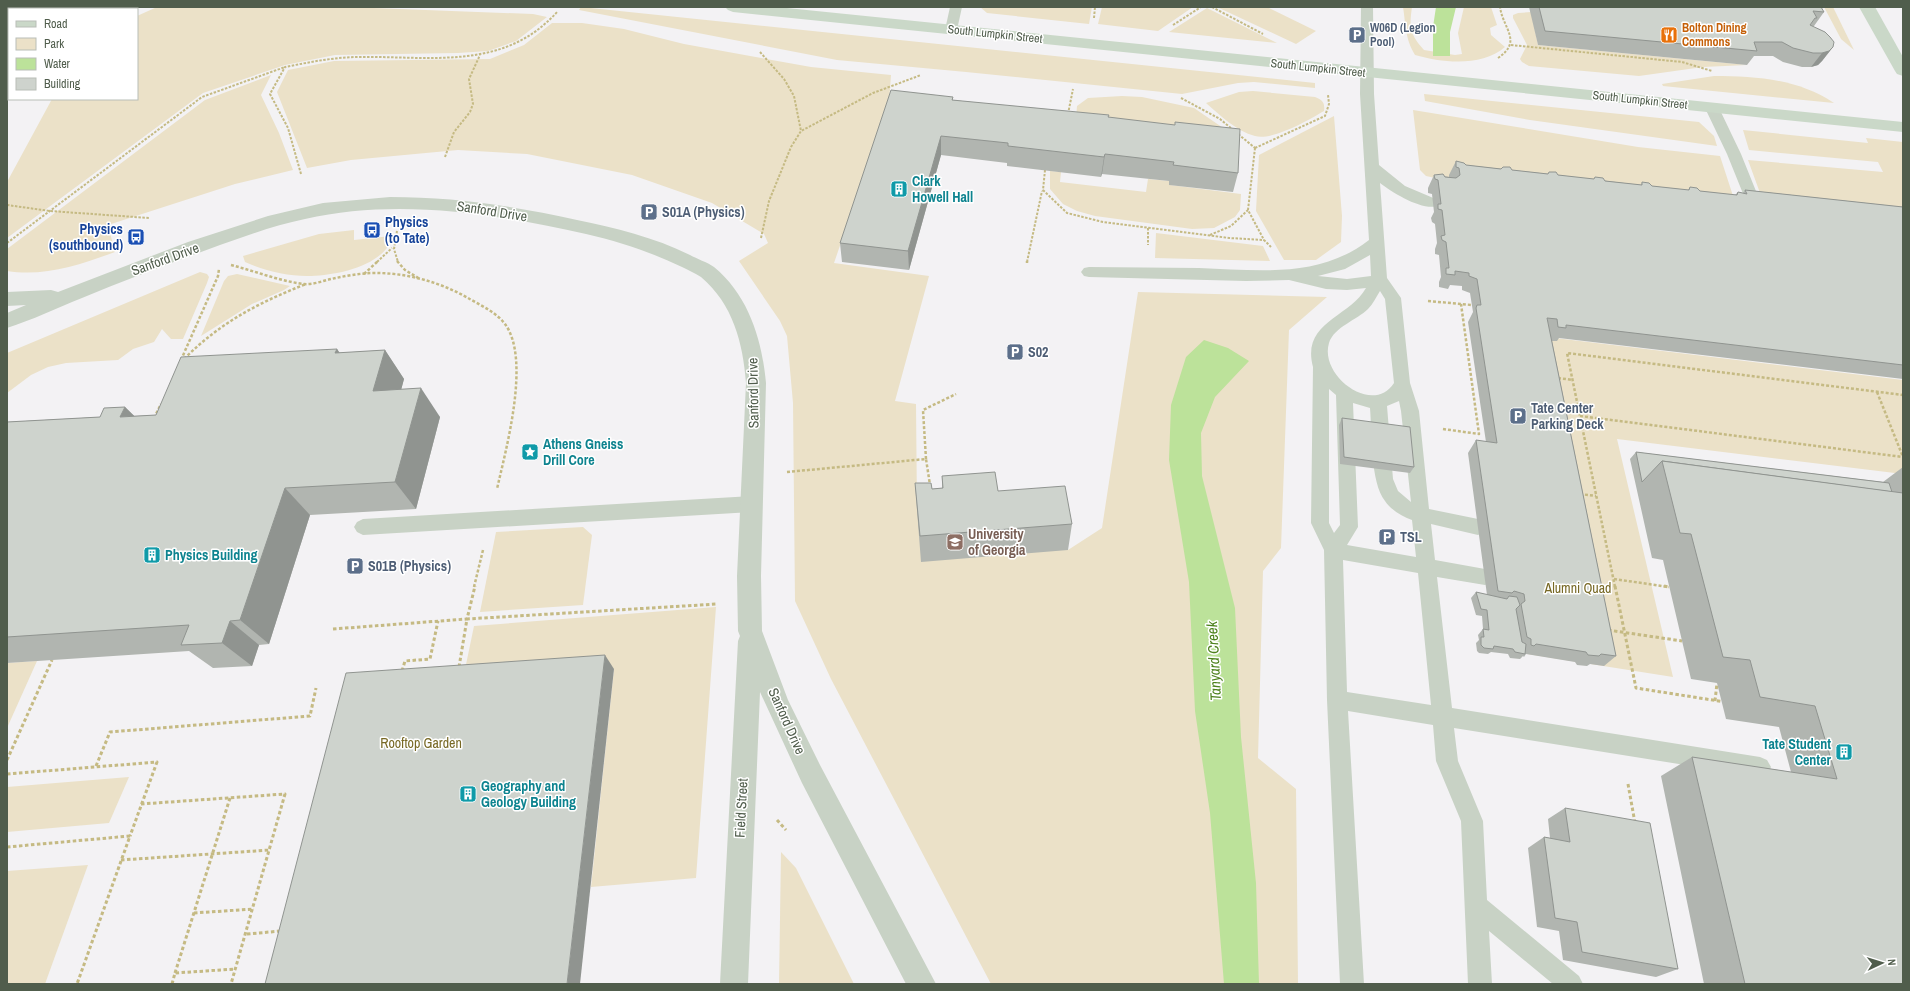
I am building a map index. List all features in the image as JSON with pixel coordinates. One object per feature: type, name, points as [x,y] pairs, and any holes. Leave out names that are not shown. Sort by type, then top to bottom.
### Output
[{"type":"main road","name":"South Lumpkin Street","points":[[733,7],[1903,127]]},
{"type":"main road","points":[[1867,7],[1903,71]]},
{"type":"street","name":"Sanford Drive","points":[[7,321],[149,264],[235,233],[321,209],[371,202],[429,202],[462,205],[542,219],[639,240],[676,255],[706,271],[729,296],[742,320],[753,353],[756,383],[749,576],[750,631],[777,704],[804,760],[922,984]]},
{"type":"street","name":"Sanford Drive","points":[[7,299],[68,296]]},
{"type":"street","name":"Field Street","points":[[734,984],[750,631]]},
{"type":"lane","points":[[951,30],[956,7]]},
{"type":"lane","points":[[1352,984],[1337,700],[1332,550],[1320,523],[1321,368],[1318,354],[1321,342],[1328,331],[1338,321],[1361,307],[1378,279],[1367,73],[1367,7]]},
{"type":"lane","points":[[1712,108],[1734,154],[1754,206]]},
{"type":"lane","points":[[1372,167],[1394,187],[1418,199],[1433,202]]},
{"type":"lane","points":[[1089,272],[1285,275],[1314,271],[1341,264],[1362,254],[1377,242]]},
{"type":"lane","points":[[1285,275],[1331,284],[1356,284],[1378,279]]},
{"type":"lane","points":[[1378,279],[1393,298],[1402,383],[1410,412],[1447,761],[1472,821],[1480,984]]},
{"type":"lane","points":[[1321,368],[1332,383],[1344,391],[1361,399],[1378,402],[1389,399],[1396,393],[1402,383]]},
{"type":"lane","points":[[1332,550],[1349,527],[1344,391]]},
{"type":"lane","points":[[1378,402],[1384,479],[1391,496],[1402,506],[1422,516],[1478,528]]},
{"type":"lane","points":[[363,527],[752,504]]},
{"type":"lane","points":[[1332,550],[1485,577]]},
{"type":"lane","points":[[1337,700],[1760,767]]},
{"type":"lane","points":[[1477,906],[1571,984]]},
{"type":"path","points":[[1173,26],[1202,7]]},
{"type":"path","points":[[1212,7],[1267,36]]},
{"type":"path","points":[[1496,59],[1508,51],[1511,45],[1512,37],[1501,17],[1500,7]]},
{"type":"path","points":[[7,243],[202,97],[285,67],[336,58],[440,58],[488,54],[509,47],[528,38],[542,28],[557,12]]},
{"type":"path","points":[[1511,45],[1682,62],[1712,71]]},
{"type":"path","points":[[760,52],[784,79],[794,96],[801,131]]},
{"type":"path","points":[[445,157],[454,132],[470,112],[473,104],[469,79],[480,55]]},
{"type":"path","points":[[285,67],[270,94],[288,128],[301,174]]},
{"type":"path","points":[[761,238],[770,201],[791,147],[801,131],[873,93],[921,75]]},
{"type":"path","points":[[1067,116],[1074,89]]},
{"type":"path","points":[[1255,148],[1325,116],[1330,104],[1327,93]]},
{"type":"path","points":[[1181,98],[1206,109],[1242,135],[1255,148]]},
{"type":"path","points":[[1209,235],[1230,228],[1240,220],[1248,210],[1255,148]]},
{"type":"path","points":[[1027,263],[1043,190],[1045,170]]},
{"type":"path","points":[[1043,190],[1067,214],[1103,222],[1264,240]]},
{"type":"path","points":[[7,205],[50,211],[148,218]]},
{"type":"path","points":[[1248,210],[1264,240],[1270,244]]},
{"type":"path","points":[[364,274],[392,248],[398,228]]},
{"type":"path","points":[[392,248],[401,267],[422,280]]},
{"type":"path","points":[[219,262],[218,276],[179,364],[202,340],[249,308],[306,284],[336,277],[364,274],[395,274],[422,280],[453,289],[499,316],[506,326],[512,338],[516,355],[514,407],[505,457],[467,619],[458,674]]},
{"type":"path","points":[[226,264],[306,284]]},
{"type":"path","points":[[1428,301],[1472,305]]},
{"type":"path","points":[[1443,429],[1479,434],[1461,304]]},
{"type":"path","points":[[1731,703],[1636,688],[1567,353],[1903,395]]},
{"type":"path","points":[[1470,366],[1477,367]]},
{"type":"path","points":[[1554,378],[1573,380]]},
{"type":"path","points":[[1580,416],[1903,457],[1877,392]]},
{"type":"path","points":[[931,488],[926,459],[923,410],[956,394]]},
{"type":"path","points":[[153,421],[163,400]]},
{"type":"path","points":[[787,472],[926,459]]},
{"type":"path","points":[[1576,493],[1596,496]]},
{"type":"path","points":[[1614,579],[1669,587]]},
{"type":"path","points":[[333,629],[467,619],[719,604]]},
{"type":"path","points":[[409,672],[402,672],[405,661],[430,659],[438,621]]},
{"type":"path","points":[[1603,630],[1682,641]]},
{"type":"path","points":[[7,760],[52,660]]},
{"type":"path","points":[[451,669],[458,668]]},
{"type":"path","points":[[1715,701],[1717,683]]},
{"type":"path","points":[[96,766],[110,732],[310,716],[316,688]]},
{"type":"path","points":[[7,774],[157,762],[77,984]]},
{"type":"path","points":[[1628,784],[1636,828]]},
{"type":"path","points":[[142,804],[285,794],[232,984]]},
{"type":"path","points":[[172,984],[230,798]]},
{"type":"path","points":[[775,817],[786,830]]},
{"type":"path","points":[[7,847],[130,836]]},
{"type":"path","points":[[121,860],[270,850]]},
{"type":"path","points":[[194,913],[254,909]]},
{"type":"path","points":[[247,934],[289,930]]},
{"type":"path","points":[[280,938],[282,931]]},
{"type":"path","points":[[175,973],[236,969]]},
{"type":"green space","points":[[157,7],[348,7],[533,14],[547,17],[516,41],[488,51],[458,53],[335,55],[285,65],[203,93],[7,238],[7,182],[51,100],[138,100],[138,16]]},
{"type":"green space","points":[[581,7],[1315,83],[1315,88],[1254,82],[1238,83],[1182,94],[837,60],[579,10]]},
{"type":"green space","points":[[980,7],[1092,7],[1089,24],[987,13]]},
{"type":"green space","points":[[1102,7],[1193,7],[1158,31],[1098,24]]},
{"type":"green space","points":[[1217,7],[1267,7],[1316,31],[1296,44]]},
{"type":"green space","points":[[1403,7],[1412,7],[1411,26],[1413,35],[1424,50],[1455,55],[1462,54],[1458,33],[1464,7],[1491,7],[1497,25],[1490,28],[1491,35],[1505,47],[1485,58],[1462,62],[1438,60],[1415,55],[1405,26]]},
{"type":"green space","points":[[1824,7],[1833,7],[1854,50],[1841,39]]},
{"type":"green space","points":[[1207,8],[1277,43],[1169,32]]},
{"type":"green space","points":[[1531,12],[1538,45],[1747,65],[1703,67],[1639,76],[1529,66],[1520,59],[1527,45],[1513,18],[1513,15]]},
{"type":"green space","points":[[552,23],[582,23],[624,29],[684,44],[811,67],[891,75],[889,103],[834,263],[929,276],[895,401],[916,404],[917,510],[1068,550],[1102,528],[1138,292],[1327,297],[1289,330],[1281,548],[1263,571],[1258,758],[1296,789],[1298,984],[991,984],[831,679],[795,601],[793,403],[787,336],[780,321],[739,261],[768,243],[764,234],[712,203],[632,175],[527,154],[458,150],[351,160],[307,168],[277,92],[288,70],[334,61],[490,59],[524,45]]},
{"type":"green space","points":[[271,75],[261,95],[279,133],[293,170],[235,184],[108,225],[115,252],[102,257],[62,269],[35,272],[7,271],[7,249],[205,100]]},
{"type":"green space","points":[[1714,76],[1776,80],[1806,89],[1834,103],[1663,86],[1662,84]]},
{"type":"green space","points":[[1253,91],[1315,97],[1323,102],[1324,111],[1290,129],[1262,137],[1248,134],[1241,130],[1206,103],[1239,92]]},
{"type":"green space","points":[[1424,94],[1699,122],[1714,136],[1717,146],[1530,120],[1425,101]]},
{"type":"green space","points":[[1122,96],[1142,97],[1194,108],[1229,132],[1075,131],[1077,106],[1088,98]]},
{"type":"green space","points":[[1413,110],[1638,147],[1720,156],[1735,202],[1449,181],[1426,176],[1420,170]]},
{"type":"green space","points":[[1334,116],[1342,216],[1341,242],[1316,260],[1284,260],[1256,211],[1259,155]]},
{"type":"green space","points":[[1743,130],[1868,143],[1866,138],[1903,142],[1903,220],[1764,204],[1748,160],[1883,172],[1878,162],[1749,150]]},
{"type":"green space","points":[[1050,171],[1061,172],[1060,182],[1146,192],[1148,179],[1169,181],[1170,185],[1241,194],[1240,210],[1235,217],[1214,228],[1192,229],[1095,216],[1077,211],[1063,204],[1050,189]]},
{"type":"green space","points":[[354,230],[354,240],[391,236],[389,244],[380,255],[372,261],[342,272],[311,276],[286,274],[269,271],[252,265],[245,262],[243,256],[319,234]]},
{"type":"green space","points":[[1156,233],[1263,246],[1270,261],[1155,258]]},
{"type":"green space","points":[[200,272],[207,274],[209,277],[183,339],[171,339],[162,329],[154,342],[133,349],[118,360],[66,363],[48,367],[31,375],[7,393],[7,353]]},
{"type":"green space","points":[[237,274],[290,286],[252,304],[201,336],[224,281],[228,276]]},
{"type":"green space","name":"Alumni Quad","points":[[1472,328],[1903,380],[1903,474],[1617,439],[1673,677],[1514,652]]},
{"type":"green space","points":[[583,527],[592,535],[583,605],[480,612],[496,532]]},
{"type":"green space","points":[[716,607],[696,878],[591,887],[614,669],[463,679],[474,626]]},
{"type":"green space","points":[[37,661],[7,728],[7,663]]},
{"type":"green space","points":[[129,777],[109,823],[7,832],[7,787]]},
{"type":"green space","points":[[781,852],[796,868],[854,984],[779,984]]},
{"type":"green space","points":[[88,865],[45,984],[7,984],[7,871]]},
{"type":"water","points":[[1436,7],[1456,7],[1450,32],[1450,56],[1433,56],[1433,27]]},
{"type":"water","name":"Tanyard Creek","points":[[1204,340],[1228,348],[1249,361],[1215,397],[1201,433],[1202,476],[1235,608],[1241,737],[1256,883],[1259,984],[1224,984],[1210,813],[1195,711],[1189,582],[1169,460],[1171,405],[1186,357]]},
{"type":"building","name":"Bolton Dining Commons","points":[[1539,7],[1821,7],[1824,12],[1813,11],[1817,18],[1815,18],[1810,25],[1825,32],[1834,42],[1833,47],[1829,51],[1822,53],[1813,53],[1793,48],[1782,42],[1754,42],[1757,51],[1545,31]]},
{"type":"building","name":"Clark Howell Hall","points":[[891,90],[953,97],[952,100],[1109,115],[1108,117],[1175,125],[1175,122],[1240,129],[1238,173],[1173,165],[1174,162],[1105,154],[1104,157],[1008,146],[1008,143],[941,136],[908,251],[840,243]]},
{"type":"building","name":"Tate Center Parking Deck","points":[[1456,161],[1466,165],[1501,169],[1503,167],[1510,167],[1512,170],[1548,174],[1549,172],[1556,172],[1558,175],[1594,179],[1595,177],[1603,178],[1605,181],[1642,185],[1642,182],[1649,183],[1652,186],[1689,190],[1690,187],[1697,188],[1700,191],[1737,195],[1738,192],[1747,194],[1745,190],[1903,207],[1903,365],[1566,325],[1566,328],[1558,327],[1557,319],[1547,318],[1616,656],[1601,654],[1599,656],[1588,655],[1586,652],[1536,644],[1534,646],[1531,645],[1531,639],[1527,637],[1521,604],[1525,601],[1524,594],[1514,591],[1512,593],[1498,591],[1476,440],[1497,443],[1476,308],[1477,305],[1481,305],[1477,279],[1469,276],[1469,273],[1455,271],[1455,275],[1446,274],[1446,268],[1449,268],[1446,242],[1442,240],[1441,236],[1445,235],[1442,210],[1438,209],[1438,204],[1441,204],[1438,180],[1435,179],[1434,175],[1443,174],[1445,177],[1456,178],[1460,175],[1459,168],[1456,167]]},
{"type":"building","name":"Physics Building","points":[[337,349],[335,353],[385,350],[373,391],[421,388],[395,482],[285,488],[240,620],[230,621],[222,643],[181,645],[189,625],[7,637],[7,422],[100,417],[104,408],[125,407],[120,417],[156,415],[181,357]]},
{"type":"building","points":[[1342,418],[1410,427],[1414,467],[1344,457]]},
{"type":"building","points":[[1636,452],[1889,483],[1892,492],[1662,461],[1642,482]]},
{"type":"building","name":"Tate Student Center","points":[[1662,461],[1903,493],[1903,984],[1745,984],[1692,757],[1837,779],[1815,706],[1760,697],[1750,660],[1723,657],[1691,534],[1680,533]]},
{"type":"building","points":[[995,472],[998,491],[1065,486],[1072,524],[920,536],[915,483],[931,483],[932,489],[943,488],[942,476]]},
{"type":"building","points":[[1476,592],[1507,599],[1509,596],[1517,597],[1520,605],[1516,609],[1522,642],[1526,644],[1525,654],[1515,652],[1513,649],[1494,646],[1493,649],[1484,648],[1481,645],[1481,637],[1484,637],[1483,629],[1489,630],[1487,610],[1481,609]]},
{"type":"building","name":"Geography and Geology Building","points":[[605,655],[567,984],[265,984],[346,673]]},
{"type":"building","points":[[1565,808],[1650,823],[1678,969],[1582,952],[1577,922],[1555,918],[1544,837],[1570,842]]},
{"type":"place","name":"W06D (Legion Pool)","points":[[1357,35]]},
{"type":"place","name":"Bolton Dining Commons","points":[[1669,35]]},
{"type":"place","name":"Clark Howell Hall","points":[[899,189]]},
{"type":"place","name":"S01A (Physics)","points":[[649,212]]},
{"type":"place","name":"Physics (to Tate)","points":[[372,230]]},
{"type":"place","name":"Physics (southbound)","points":[[136,237]]},
{"type":"place","name":"S02","points":[[1015,352]]},
{"type":"place","name":"Tate Center Parking Deck","points":[[1518,416]]},
{"type":"place","name":"Athens Gneiss Drill Core","points":[[530,452]]},
{"type":"place","name":"TSL","points":[[1387,537]]},
{"type":"place","name":"University of Georgia","points":[[955,542]]},
{"type":"place","name":"Physics Building","points":[[152,555]]},
{"type":"place","name":"S01B (Physics)","points":[[355,566]]},
{"type":"place","name":"Tate Student Center","points":[[1844,752]]},
{"type":"place","name":"Geography and Geology Building","points":[[468,794]]},
{"type":"park label","name":"Rooftop Garden","points":[[421,743]]}]
